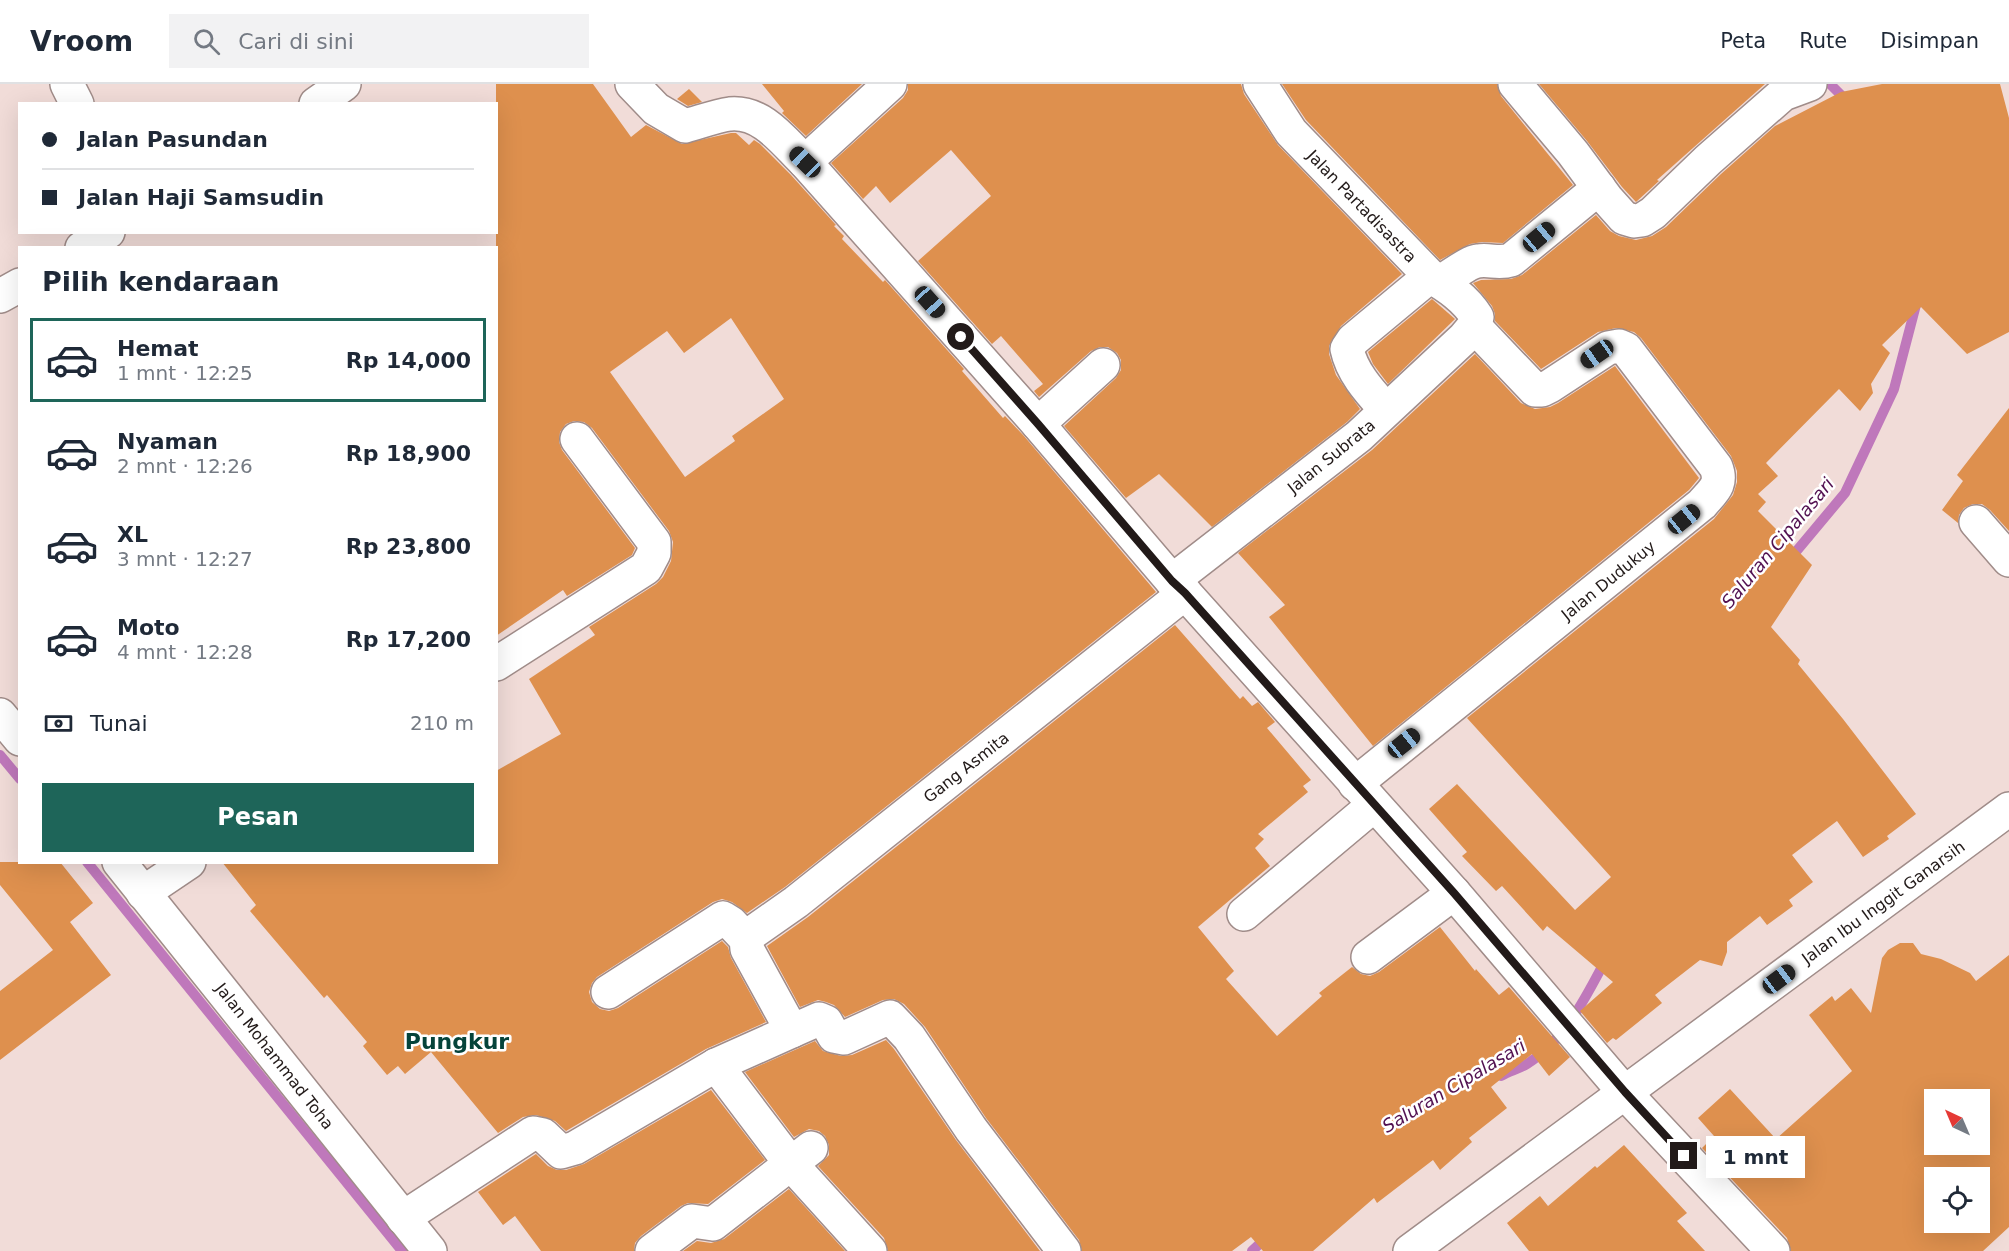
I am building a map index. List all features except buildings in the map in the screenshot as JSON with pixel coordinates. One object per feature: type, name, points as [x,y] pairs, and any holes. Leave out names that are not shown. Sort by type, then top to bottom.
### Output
[{"type":"street","points":[[67,84],[76,102]]},
{"type":"street","points":[[319,102],[344,84]]},
{"type":"street","points":[[632,84],[656,109],[685,126],[730,114],[752,115],[768,126],[805,162],[1038,424],[1178,587],[1454,893],[1625,1092],[1773,1251]]},
{"type":"street","points":[[805,162],[890,84]]},
{"type":"street","name":"Jalan Partadisastra","points":[[1260,84],[1291,132],[1435,279],[1462,299],[1475,322]]},
{"type":"street","points":[[1515,84],[1574,153],[1624,218],[1634,221],[1642,220],[1653,213],[1708,160],[1783,94],[1803,86]]},
{"type":"street","points":[[1386,410],[1366,387],[1349,361],[1347,349],[1353,340],[1435,279],[1474,261],[1501,263],[1511,260],[1599,188]]},
{"type":"street","points":[[85,246],[105,234]]},
{"type":"street","points":[[0,296],[18,286]]},
{"type":"street","name":"Jalan Subrata","points":[[1178,587],[1359,436],[1475,322]]},
{"type":"street","name":"Jalan Dudukuy","points":[[1364,794],[1702,504],[1718,485],[1720,477],[1716,467],[1626,349],[1619,346],[1608,348],[1550,386],[1542,390],[1535,390],[1475,322]]},
{"type":"street","points":[[1038,424],[1103,365]]},
{"type":"street","points":[[498,663],[646,568],[654,554],[654,542],[577,439]]},
{"type":"street","points":[[1976,522],[2009,560]]},
{"type":"street","name":"Gang Asmita","points":[[746,939],[805,895],[1178,587]]},
{"type":"street","points":[[1244,914],[1364,794]]},
{"type":"street","name":"Jalan Ibu Inggit Ganarsih","points":[[1410,1251],[2009,809]]},
{"type":"street","name":"Jalan Mohammad Toha","points":[[120,864],[430,1251]]},
{"type":"street","points":[[143,893],[186,864]]},
{"type":"street","points":[[1368,957],[1454,893]]},
{"type":"street","points":[[608,992],[723,918],[746,939],[747,949],[792,1031]]},
{"type":"street","points":[[403,1218],[533,1133],[543,1135],[561,1152],[575,1148],[716,1065],[819,1019],[826,1022],[834,1036],[844,1038],[890,1017],[909,1036],[972,1129],[1064,1251]]},
{"type":"street","points":[[716,1065],[801,1156],[870,1251]]},
{"type":"street","points":[[652,1251],[692,1221],[713,1224],[801,1156]]},
{"type":"waterway","name":"Saluran Cipalasari","points":[[1830,84],[1849,103]]},
{"type":"waterway","name":"Saluran Cipalasari","points":[[1789,560],[1845,493],[1894,389],[1917,301]]},
{"type":"waterway","points":[[0,755],[18,777]]},
{"type":"waterway","points":[[89,864],[402,1251]]},
{"type":"waterway","name":"Saluran Cipalasari","points":[[1501,1076],[1527,1064],[1553,1043],[1573,1017],[1606,959]]},
{"type":"waterway","name":"Saluran Cipalasari","points":[[1252,1251],[1267,1237]]},
{"type":"district","name":"Pungkur","points":[[457,1041]]},
{"type":"route","points":[[961,337],[1172,581],[1454,893],[1625,1092],[1684,1156]]}]
